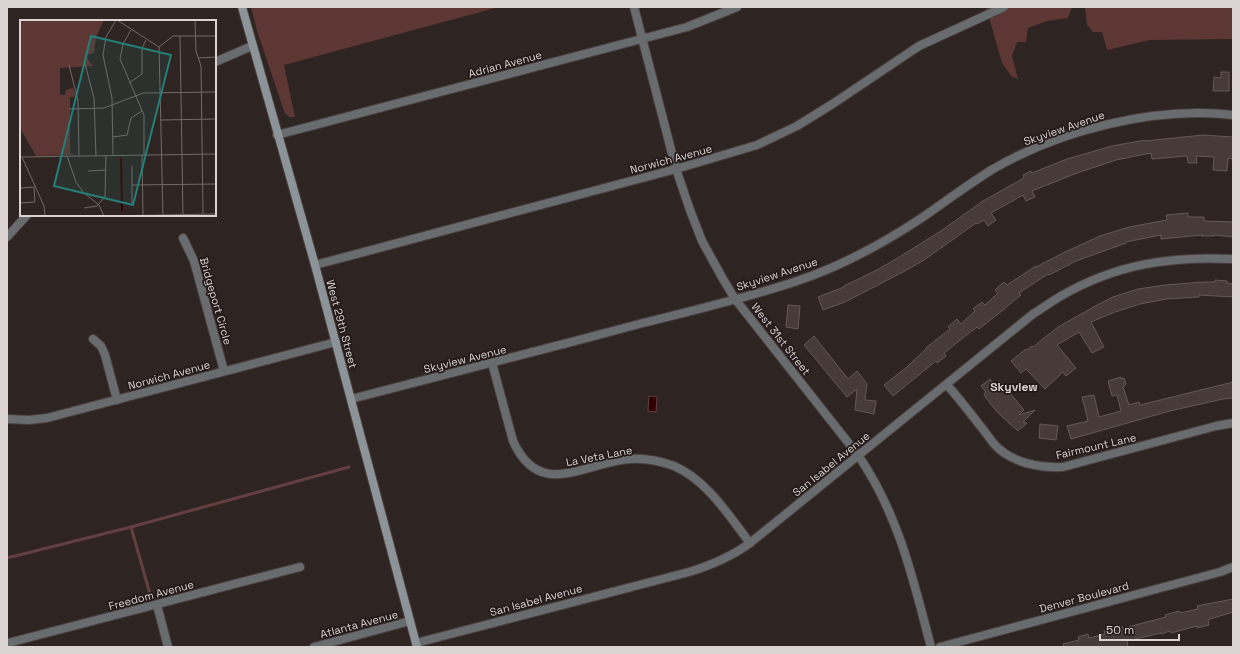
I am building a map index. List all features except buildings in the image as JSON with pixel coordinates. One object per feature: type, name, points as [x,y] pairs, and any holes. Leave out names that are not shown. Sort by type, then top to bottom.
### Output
[{"type":"street","name":"West 29th Street","points":[[242,7],[315,265],[416,645]]},
{"type":"street","name":"West 31st Street","points":[[634,7],[676,169],[702,241],[735,299],[858,455],[874,481],[892,517],[910,569],[930,647]]},
{"type":"street","name":"Adrian Avenue","points":[[277,135],[687,27],[737,7]]},
{"type":"street","name":"Norwich Avenue","points":[[315,265],[676,169],[757,145],[797,126],[919,46],[1004,7]]},
{"type":"street","points":[[216,62],[252,46]]},
{"type":"street","name":"Skyview Avenue","points":[[351,399],[735,299],[797,281],[860,254],[897,233],[994,169],[1016,157],[1050,142],[1083,131],[1112,123],[1155,116],[1186,114],[1233,114]]},
{"type":"street","points":[[7,237],[26,216]]},
{"type":"street","name":"Bridgeport Circle","points":[[183,238],[194,261],[224,371]]},
{"type":"street","name":"San Isabel Avenue","points":[[416,645],[701,568],[724,560],[750,543],[1033,314],[1061,296],[1086,283],[1116,271],[1170,260],[1204,258],[1233,259]]},
{"type":"street","points":[[93,339],[101,346],[105,355],[117,400]]},
{"type":"street","name":"Norwich Avenue","points":[[7,419],[29,420],[47,418],[336,342]]},
{"type":"street","name":"La Veta Lane","points":[[492,363],[513,441],[518,452],[525,461],[536,469],[547,474],[559,475],[578,472],[629,459],[660,461],[676,467],[703,485],[750,543]]},
{"type":"street","name":"Fairmount Lane","points":[[947,385],[996,446],[1010,456],[1021,461],[1050,468],[1063,467],[1216,426],[1233,423]]},
{"type":"street","name":"Freedom Avenue","points":[[8,643],[300,567]]},
{"type":"street","name":"Denver Boulevard","points":[[940,647],[1220,572],[1233,567]]},
{"type":"street","points":[[157,605],[168,647]]},
{"type":"street","name":"Atlanta Avenue","points":[[314,647],[410,622]]},
{"type":"shaded area","points":[[251,7],[499,7],[284,65],[295,117],[290,117],[285,114],[257,31]]},
{"type":"shaded area","points":[[986,7],[1072,7],[1068,18],[1047,21],[1028,28],[1026,42],[1017,42],[1012,56],[1018,79],[1011,76],[1002,63]]},
{"type":"shaded area","points":[[1085,7],[1233,7],[1233,39],[1150,40],[1107,50],[1102,32],[1093,32],[1087,25]]},
{"type":"shaded area","points":[[649,396],[657,397],[656,412],[648,411]]},
{"type":"waterway","points":[[7,558],[131,527],[349,467]]},
{"type":"waterway","points":[[131,527],[150,594]]},
{"type":"district","name":"Skyview","points":[[1014,387]]}]
